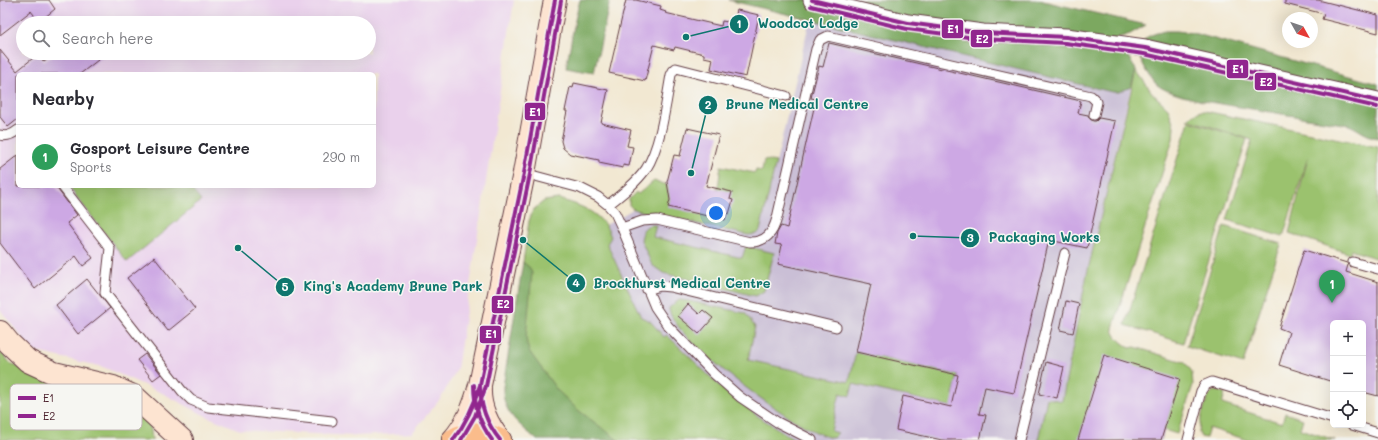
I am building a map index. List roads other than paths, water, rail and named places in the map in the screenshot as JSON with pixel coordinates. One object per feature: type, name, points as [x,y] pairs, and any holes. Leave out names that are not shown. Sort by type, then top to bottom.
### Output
[{"type":"main road","points":[[453,440],[468,420],[475,404],[480,385],[524,173],[555,0]]},
{"type":"main road","points":[[0,332],[28,361],[54,373],[100,384]]},
{"type":"main road","points":[[480,385],[481,401],[487,419],[493,432],[500,440]]},
{"type":"main road","points":[[142,403],[182,440]]},
{"type":"main road","points":[[155,414],[160,440]]},
{"type":"main road","points":[[453,440],[464,435],[476,433],[489,435],[500,440]]},
{"type":"street","points":[[812,0],[915,24],[982,33],[1066,37],[1145,48],[1378,101]]},
{"type":"lane","points":[[622,228],[642,220],[657,220],[750,242],[761,241],[768,237],[774,228],[777,218],[816,49],[820,40],[828,36],[1091,96],[1096,102],[1094,115]]},
{"type":"lane","points":[[608,205],[629,188],[649,164],[659,135],[673,71],[676,68],[786,96]]},
{"type":"lane","points":[[0,135],[8,135],[16,132]]},
{"type":"lane","points":[[524,173],[580,188],[598,196],[608,205],[615,213],[622,228],[655,307],[668,326],[722,382],[756,408],[786,427],[812,440]]},
{"type":"lane","points":[[64,188],[110,248],[105,292],[182,391],[191,400],[208,407],[332,421]]},
{"type":"lane","points":[[1019,440],[1065,253]]},
{"type":"lane","points":[[1353,262],[1378,269]]},
{"type":"lane","points":[[648,290],[660,286],[670,287],[836,327]]},
{"type":"lane","points":[[1188,440],[1201,391],[1205,385],[1212,382],[1330,418]]},
{"type":"lane","points":[[1362,428],[1378,433]]},
{"type":"place","name":"Woodcot Lodge","points":[[686,37]]},
{"type":"place","name":"Brune Medical Centre","points":[[691,173]]},
{"type":"place","name":"Packaging Works","points":[[913,236]]},
{"type":"place","name":"Brockhurst Medical Centre","points":[[523,240]]},
{"type":"place","name":"King's Academy Brune Park","points":[[238,248]]},
{"type":"place","name":"Gosport Leisure Centre","points":[[1332,303]]}]
